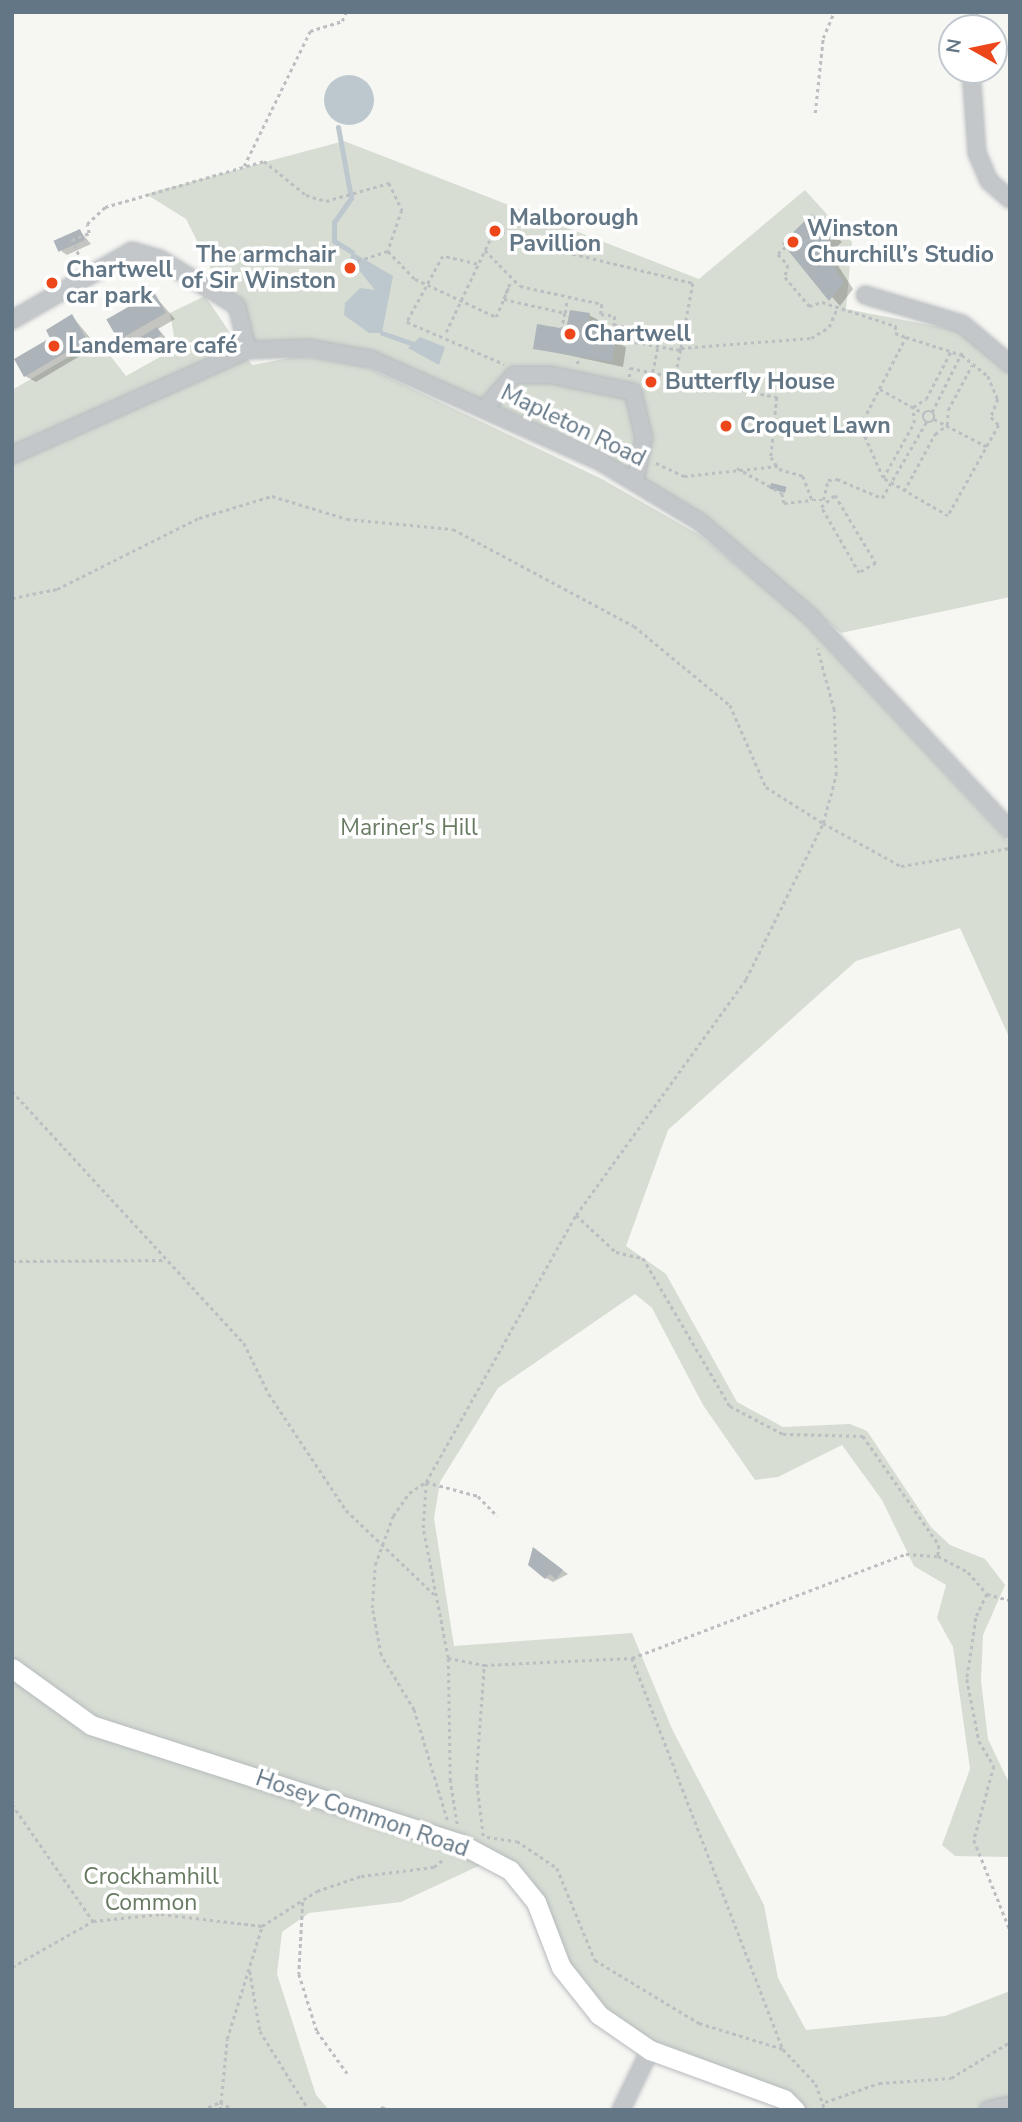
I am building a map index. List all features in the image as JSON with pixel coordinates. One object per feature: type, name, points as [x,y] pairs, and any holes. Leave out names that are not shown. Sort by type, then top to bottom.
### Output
[{"type":"main road","name":"Hosey Common Road","points":[[12,1668],[91,1725],[456,1842],[510,1870],[536,1902],[561,1967],[599,2015],[650,2050],[784,2099],[795,2110]]},
{"type":"street","points":[[972,84],[977,153],[989,181],[1010,199]]},
{"type":"street","points":[[12,320],[132,251],[172,265],[237,306],[248,350]]},
{"type":"street","points":[[865,295],[962,324],[1010,363]]},
{"type":"street","name":"Mapleton Road","points":[[12,455],[248,350],[293,347],[364,357],[485,408],[635,481],[716,534],[808,615],[1010,830]]},
{"type":"street","points":[[485,408],[514,375],[633,392],[642,413],[643,452],[635,481]]},
{"type":"street","points":[[621,2110],[650,2050]]},
{"type":"street","points":[[988,2110],[1010,2105]]},
{"type":"path","points":[[244,166],[310,31],[342,21],[346,12]]},
{"type":"path","points":[[815,113],[823,38],[834,12]]},
{"type":"path","points":[[74,245],[72,240],[89,233],[87,224],[105,207],[264,161],[306,195],[326,201],[353,191],[389,183],[400,195],[402,210],[388,251]]},
{"type":"path","points":[[446,332],[495,229],[525,242],[693,283],[675,378]]},
{"type":"path","points":[[786,247],[778,254],[788,265],[785,277],[809,306],[837,308],[895,326],[895,332],[906,337],[962,353],[985,375],[998,399],[993,410],[999,425],[947,516],[884,478],[860,426],[906,337]]},
{"type":"path","points":[[484,250],[515,278],[520,286],[603,304],[601,314],[615,316],[614,325],[637,328],[635,342],[680,350],[681,346],[811,338],[829,327],[837,308]]},
{"type":"path","points":[[351,263],[388,251]]},
{"type":"path","points":[[388,251],[429,287],[496,317],[510,284]]},
{"type":"path","points":[[477,264],[445,254],[429,287],[407,322],[479,353]]},
{"type":"path","points":[[515,278],[503,299],[565,313]]},
{"type":"path","points":[[562,329],[567,298]]},
{"type":"path","points":[[651,379],[657,345]]},
{"type":"path","points":[[913,407],[926,399],[951,351]]},
{"type":"path","points":[[934,419],[932,412],[962,353]]},
{"type":"path","points":[[947,425],[948,410],[972,364]]},
{"type":"path","points":[[630,368],[777,397],[770,444],[777,466]]},
{"type":"path","points":[[737,468],[782,493],[784,503],[823,500],[835,495],[876,563],[859,573],[821,507],[823,500],[828,480],[836,479],[873,498],[882,498],[893,485],[927,421],[925,414],[880,389]]},
{"type":"path","points":[[884,478],[914,423],[913,407]]},
{"type":"path","points":[[925,414],[932,412]]},
{"type":"path","points":[[927,421],[934,419],[988,447]]},
{"type":"path","points":[[904,491],[934,434],[947,425]]},
{"type":"path","points":[[643,452],[684,476],[737,468],[777,466],[803,476],[812,500]]},
{"type":"path","points":[[12,598],[57,589],[199,518],[272,496],[347,519],[453,529],[634,626],[730,705],[766,787],[823,823],[901,866],[1010,848]]},
{"type":"path","points":[[456,1842],[450,1781],[448,1658],[423,1528],[426,1482],[576,1215],[746,979],[823,823],[836,775],[835,710],[808,615]]},
{"type":"path","points":[[12,1091],[163,1260],[244,1343],[269,1394],[346,1510],[434,1594]]},
{"type":"path","points":[[576,1215],[616,1252],[643,1258],[730,1406],[782,1434],[863,1436],[939,1545],[939,1556]]},
{"type":"path","points":[[12,1261],[163,1260]]},
{"type":"path","points":[[456,1842],[414,1710],[381,1655],[372,1608],[381,1544],[409,1493],[426,1482],[478,1496],[497,1516]]},
{"type":"path","points":[[448,1658],[484,1665],[632,1658],[906,1554],[939,1556],[968,1572],[987,1594],[1010,1600]]},
{"type":"path","points":[[987,1594],[976,1618],[967,1679],[979,1741],[994,1766],[975,1840],[1010,1930]]},
{"type":"path","points":[[632,1658],[783,2049],[825,2102],[825,2110]]},
{"type":"path","points":[[483,1836],[476,1777],[484,1665]]},
{"type":"path","points":[[12,1804],[93,1921]]},
{"type":"path","points":[[12,1967],[93,1921],[161,1914],[262,1926],[303,1902],[361,1876],[434,1867],[456,1842],[483,1836],[517,1841],[557,1868],[595,1960],[699,2023],[783,2049]]},
{"type":"path","points":[[303,1902],[299,1974],[317,2031],[348,2073]]},
{"type":"path","points":[[220,2110],[227,2039],[262,1926]]},
{"type":"path","points":[[249,1968],[260,2031],[309,2110]]},
{"type":"path","points":[[825,2102],[879,2083],[951,2078],[1010,2042]]},
{"type":"path","points":[[202,2110],[220,2102]]},
{"type":"path","points":[[220,2102],[234,2110]]},
{"type":"green space","points":[[344,141],[699,279],[805,190],[852,242],[846,309],[966,332],[1010,372],[1010,597],[841,633],[717,530],[371,353],[248,343],[186,219],[146,194]]},
{"type":"green space","name":"Mariner's Hill","points":[[205,296],[252,365],[300,356],[364,366],[602,479],[698,534],[795,612],[1010,843],[1010,1039],[960,928],[856,961],[668,1130],[626,1246],[666,1274],[737,1402],[783,1427],[850,1424],[867,1431],[931,1527],[950,1545],[985,1559],[1005,1585],[983,1635],[981,1681],[988,1739],[1010,1785],[1008,1857],[955,1856],[942,1845],[970,1769],[953,1647],[937,1618],[946,1585],[914,1566],[882,1500],[842,1445],[778,1477],[755,1480],[703,1405],[652,1308],[635,1294],[498,1388],[440,1482],[434,1518],[454,1646],[632,1633],[673,1731],[764,1905],[778,1978],[806,2030],[945,2016],[1010,1991],[1010,2110],[796,2110],[695,2071],[602,2013],[517,1881],[485,1863],[401,1902],[309,1913],[282,1932],[277,1974],[316,2095],[329,2110],[12,2110],[12,390],[98,340],[126,376],[176,348],[170,313]]},
{"type":"shaded area","points":[[349,75],[367,82],[374,100],[367,118],[349,125],[331,118],[324,100],[331,82]]},
{"type":"shaded area","points":[[352,252],[393,276],[382,333],[369,333],[344,315],[345,303],[360,288],[375,290],[350,259]]},
{"type":"shaded area","points":[[420,337],[445,347],[439,365],[408,348]]},
{"type":"building","points":[[812,214],[833,235],[821,247],[844,282],[829,301],[782,243]]},
{"type":"building","name":"Malborough Pavillion","points":[[492,222],[503,227],[498,239],[487,234]]},
{"type":"building","points":[[80,229],[85,240],[58,252],[54,241]]},
{"type":"building","points":[[154,292],[166,313],[118,340],[106,320]]},
{"type":"building","name":"Chartwell","points":[[570,310],[590,313],[587,328],[616,339],[612,362],[533,349],[537,324],[566,329]]},
{"type":"building","points":[[72,314],[87,340],[24,377],[14,359],[50,338],[46,330]]},
{"type":"building","points":[[157,327],[162,335],[133,353],[128,345]]},
{"type":"building","name":"Butterfly House","points":[[647,378],[655,380],[652,391],[644,389]]},
{"type":"building","points":[[771,483],[787,487],[785,493],[770,489]]},
{"type":"building","points":[[533,1547],[563,1570],[556,1579],[550,1574],[545,1579],[528,1565]]},
{"type":"waterway","points":[[338,127],[351,198],[334,222],[334,241],[352,252]]},
{"type":"waterway","points":[[382,333],[411,343]]},
{"type":"place","name":"Malborough Pavillion","points":[[495,231]]},
{"type":"place","name":"Winston Churchill’s Studio","points":[[793,242]]},
{"type":"place","name":"The armchair of Sir Winston","points":[[350,268]]},
{"type":"place","name":"Chartwell car park","points":[[52,283]]},
{"type":"place","name":"Chartwell","points":[[570,334]]},
{"type":"place","name":"Landemare café","points":[[54,346]]},
{"type":"place","name":"Butterfly House","points":[[651,382]]},
{"type":"place","name":"Croquet Lawn","points":[[726,426]]},
{"type":"park label","name":"Crockhamhill Common","points":[[151,1890]]}]
